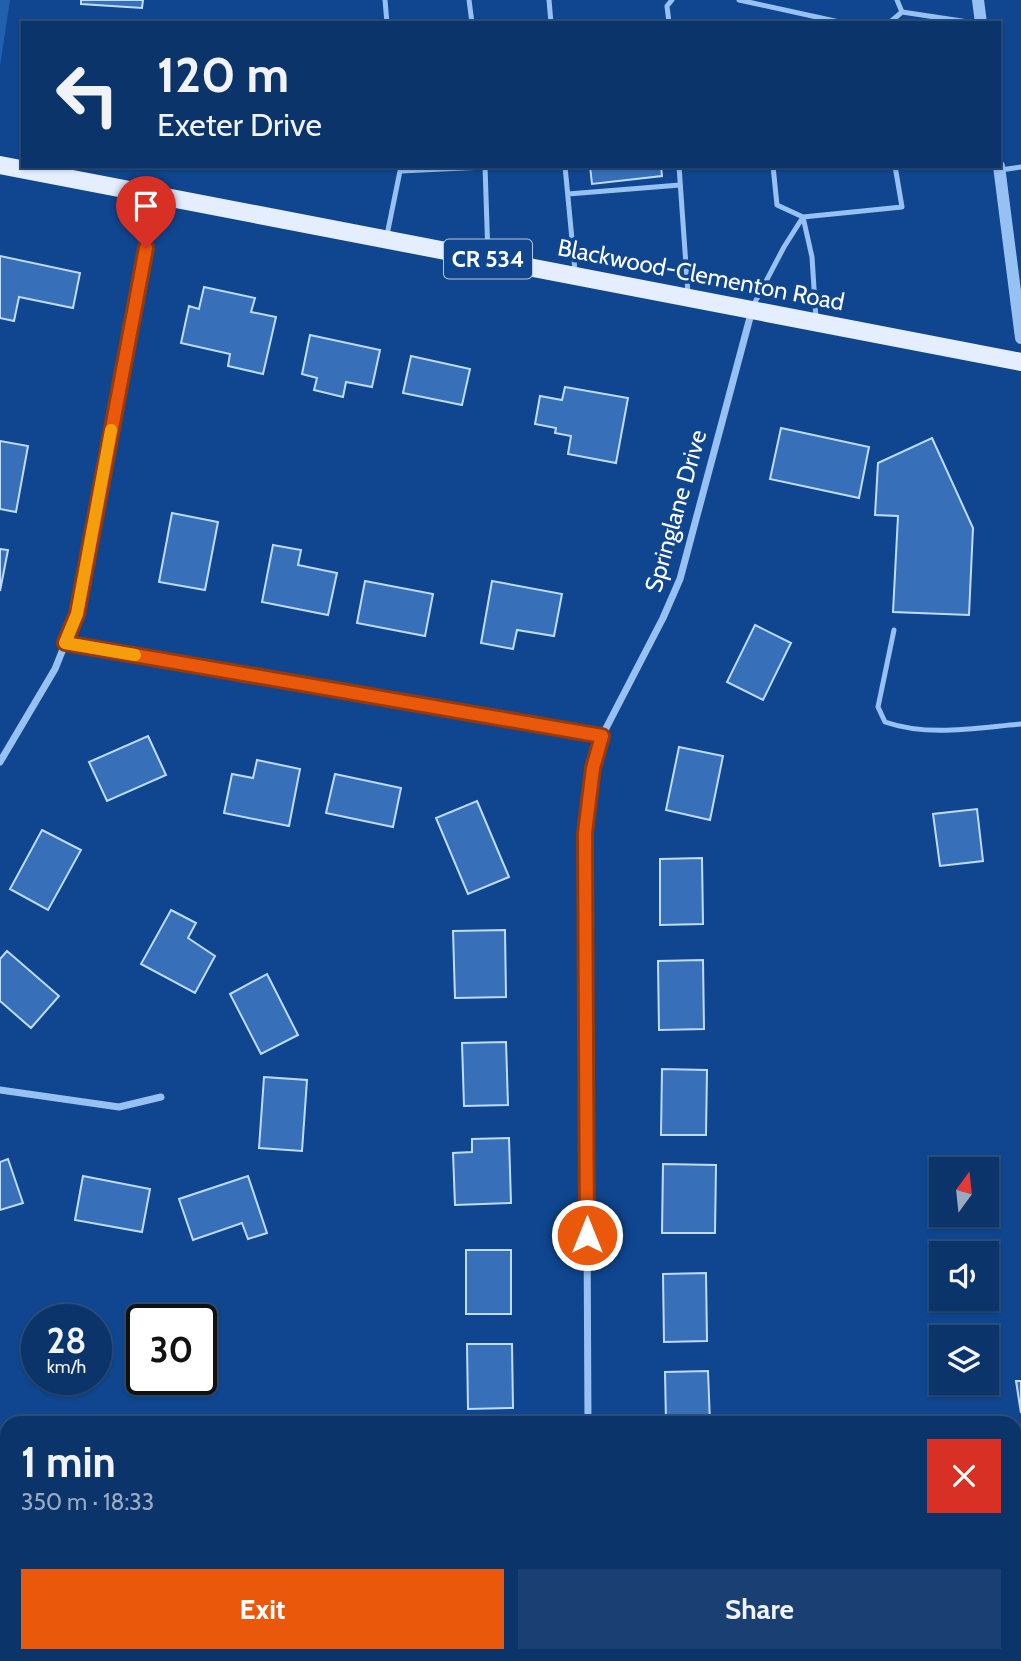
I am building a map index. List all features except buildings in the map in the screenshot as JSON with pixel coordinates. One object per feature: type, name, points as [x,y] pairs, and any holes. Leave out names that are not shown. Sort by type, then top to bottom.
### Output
[{"type":"main road","name":"Blackwood-Clementon Road","points":[[0,165],[1021,362]]},
{"type":"street","points":[[978,0],[981,21]]},
{"type":"street","points":[[1000,168],[1021,338]]},
{"type":"street","points":[[0,762],[55,669],[77,614],[155,195]]},
{"type":"street","name":"Springlane Drive","points":[[588,1416],[585,833],[593,768],[602,736],[663,618],[680,579],[752,310]]},
{"type":"street","points":[[65,643],[602,736]]},
{"type":"street","points":[[0,1090],[118,1107],[161,1097]]},
{"type":"lane","points":[[385,0],[387,21]]},
{"type":"lane","points":[[470,0],[472,21]]},
{"type":"lane","points":[[549,0],[551,21]]},
{"type":"lane","points":[[669,21],[667,6],[672,0]]},
{"type":"lane","points":[[739,0],[835,21]]},
{"type":"lane","points":[[897,0],[902,12]]},
{"type":"lane","points":[[891,21],[902,12],[962,21]]},
{"type":"lane","points":[[1001,168],[1021,167]]},
{"type":"lane","points":[[386,239],[401,169],[443,168]]},
{"type":"lane","points":[[485,168],[489,259]]},
{"type":"lane","points":[[565,168],[576,276]]},
{"type":"lane","points":[[679,168],[688,298]]},
{"type":"lane","points":[[773,168],[777,205],[803,218],[902,207],[895,168]]},
{"type":"lane","points":[[568,194],[680,185]]},
{"type":"lane","points":[[752,310],[784,247],[803,218]]},
{"type":"lane","points":[[803,218],[811,257],[817,322]]},
{"type":"lane","points":[[894,630],[878,707],[879,715],[885,722],[898,727],[955,731],[1021,724]]},
{"type":"shaded area","points":[[0,0],[10,0],[0,66]]},
{"type":"slow traffic","points":[[111,430],[77,614],[65,643],[135,655]]},
{"type":"route","points":[[146,248],[77,614],[65,643],[602,736],[593,768],[585,833],[587,1235]]}]
